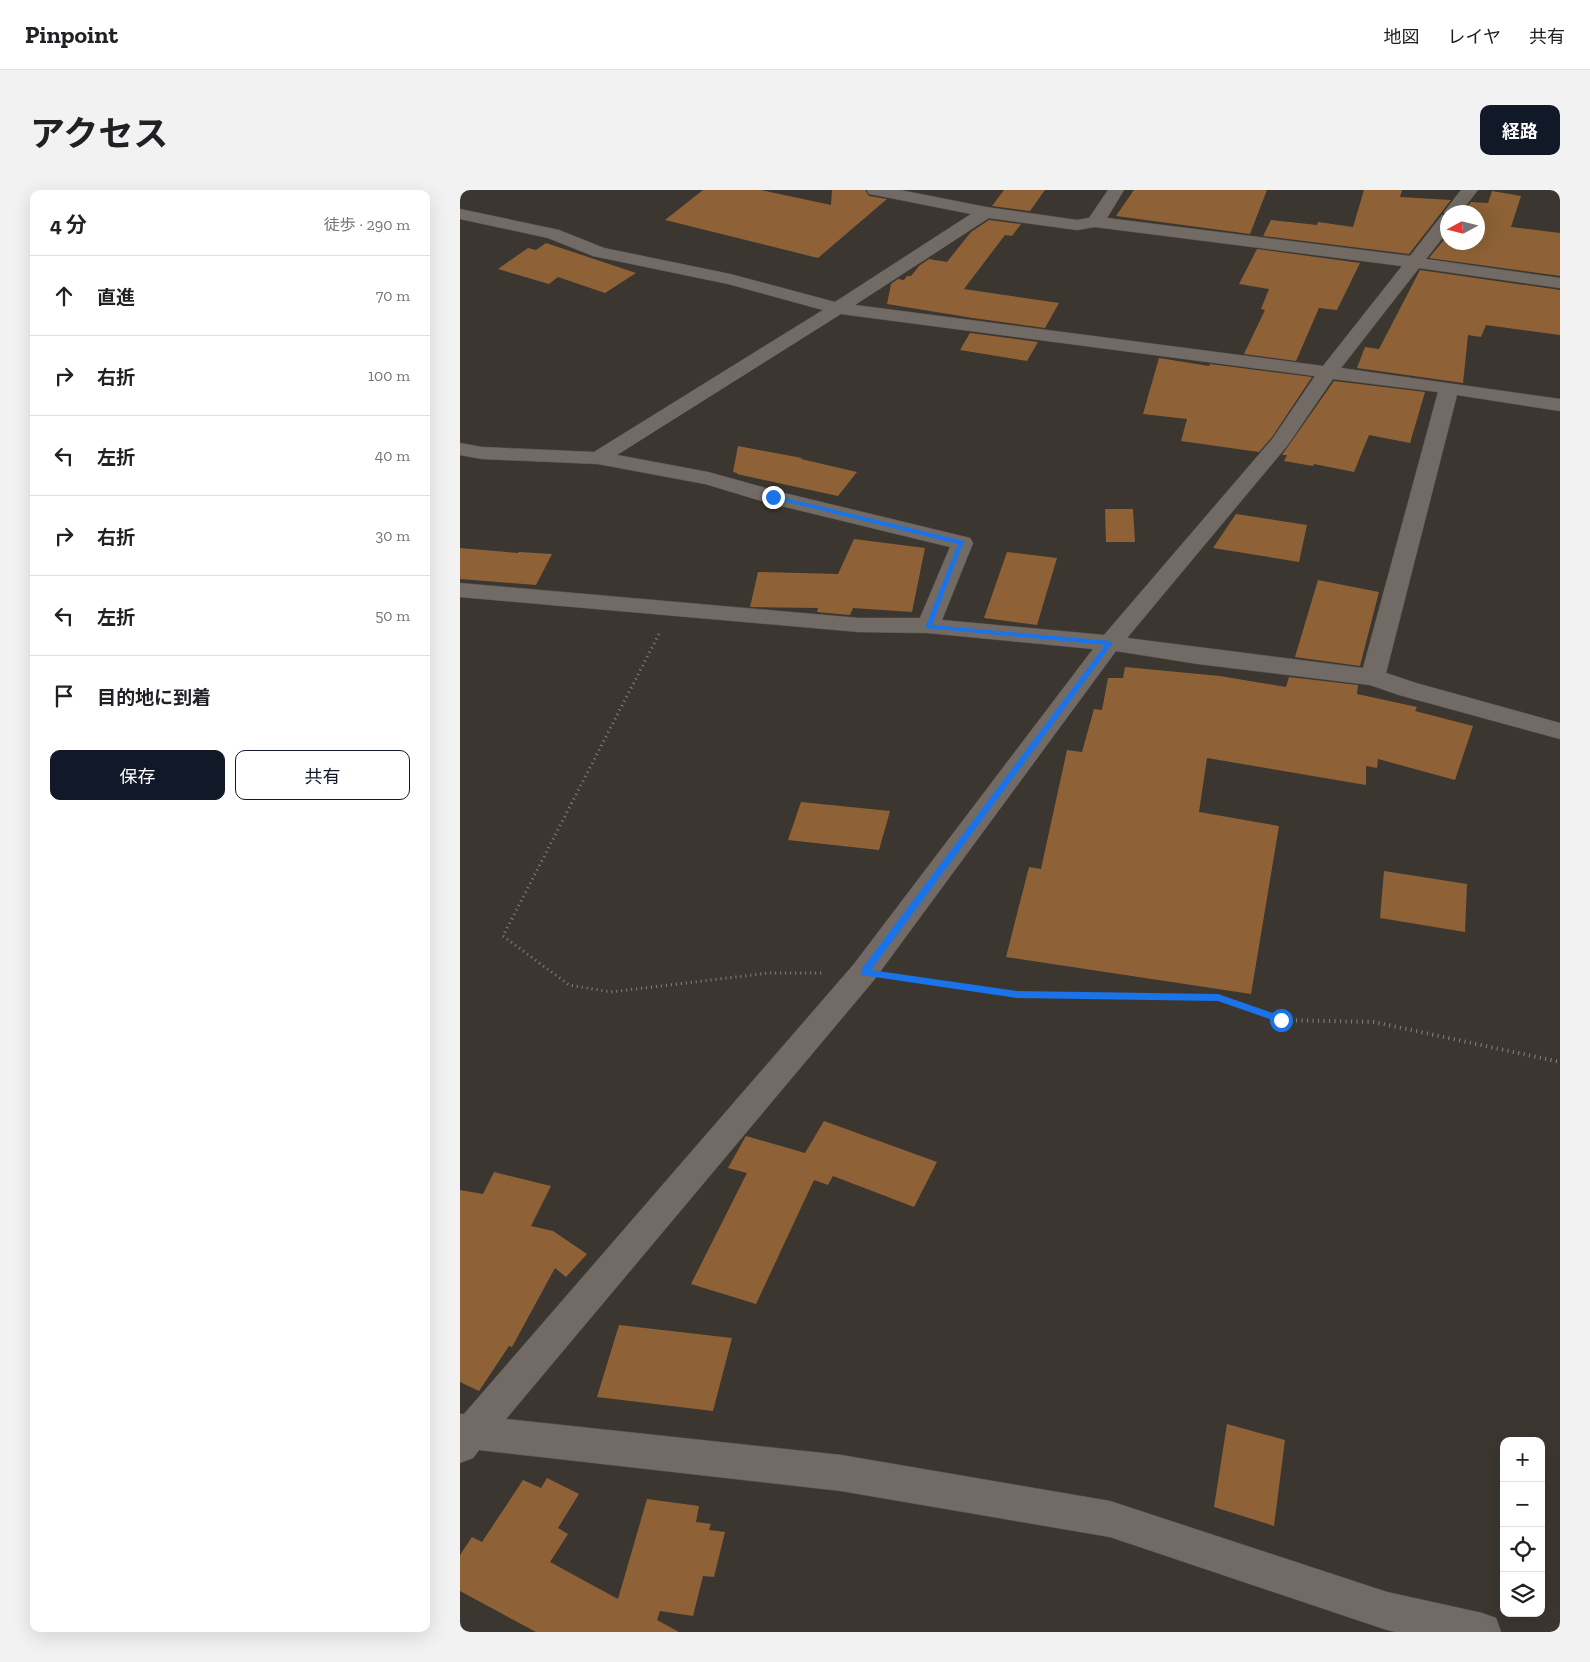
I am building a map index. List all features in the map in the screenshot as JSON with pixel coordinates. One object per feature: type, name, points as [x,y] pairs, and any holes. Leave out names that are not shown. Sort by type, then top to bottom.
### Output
[{"type":"street","points":[[875,190],[914,194],[986,212],[1077,225],[1095,222],[1413,262],[1560,283]]},
{"type":"street","points":[[1095,222],[1116,190]]},
{"type":"street","points":[[1458,205],[1470,190]]},
{"type":"street","points":[[598,458],[838,308],[986,212]]},
{"type":"street","points":[[460,214],[553,234],[599,252],[730,279],[838,308],[1449,388],[1560,405]]},
{"type":"street","points":[[463,1437],[864,972],[1110,643],[1280,442],[1328,372],[1440,229]]},
{"type":"street","points":[[1373,677],[1449,388]]},
{"type":"street","points":[[460,449],[482,453],[598,458],[708,478],[773,497],[962,543],[928,626]]},
{"type":"street","points":[[460,590],[859,625],[928,626],[1110,643],[1198,656],[1373,677],[1408,689],[1560,731]]},
{"type":"street","points":[[463,1437],[841,1473],[1110,1519],[1387,1611],[1482,1632]]},
{"type":"path","points":[[672,608],[503,936],[569,985],[611,992],[770,973],[864,972],[1017,994],[1218,998],[1281,1020],[1374,1022],[1560,1062]]},
{"type":"building","points":[[703,190],[761,190],[831,205],[832,190],[865,190],[869,196],[887,199],[818,258],[665,220]]},
{"type":"building","points":[[1004,190],[1045,190],[1030,211],[992,206]]},
{"type":"building","points":[[1134,190],[1267,190],[1250,234],[1116,216]]},
{"type":"building","points":[[1364,190],[1402,190],[1400,197],[1451,200],[1447,205],[1440,205],[1440,214],[1409,254],[1263,236],[1271,220],[1317,225],[1318,222],[1353,227]]},
{"type":"building","points":[[1492,191],[1521,196],[1511,227],[1560,233],[1560,276],[1429,258],[1440,245],[1440,250],[1485,250],[1485,205],[1469,205],[1471,202],[1488,203]]},
{"type":"building","points":[[989,220],[1021,224],[1012,236],[1005,235],[964,289],[1059,303],[1045,328],[887,304],[891,284],[898,279],[904,280],[907,276],[911,276],[919,266],[929,259],[947,262],[971,232]]},
{"type":"building","points":[[546,243],[636,273],[605,293],[558,277],[549,284],[498,269],[528,248],[536,250]]},
{"type":"building","points":[[1257,249],[1360,263],[1337,310],[1319,308],[1296,361],[1244,354],[1265,310],[1261,309],[1269,289],[1239,284]]},
{"type":"building","points":[[1420,270],[1560,290],[1560,335],[1486,325],[1481,337],[1468,335],[1463,383],[1357,368],[1365,347],[1379,349]]},
{"type":"building","points":[[970,333],[1038,342],[1027,361],[960,350]]},
{"type":"building","points":[[1159,358],[1209,366],[1210,364],[1312,377],[1272,437],[1259,452],[1181,441],[1187,419],[1143,414]]},
{"type":"building","points":[[1334,381],[1425,392],[1410,443],[1369,435],[1354,472],[1314,464],[1313,466],[1284,461],[1287,455],[1282,455]]},
{"type":"building","points":[[738,446],[802,458],[857,472],[838,496],[737,474],[733,472]]},
{"type":"building","points":[[1105,509],[1133,509],[1135,542],[1106,542]]},
{"type":"building","points":[[1236,514],[1307,525],[1299,562],[1213,548]]},
{"type":"building","points":[[854,539],[925,548],[912,612],[853,608],[850,615],[817,612],[818,608],[750,607],[758,572],[838,574]]},
{"type":"building","points":[[460,548],[552,554],[536,585],[460,579]]},
{"type":"building","points":[[1007,552],[1057,558],[1037,625],[984,618]]},
{"type":"building","points":[[1318,580],[1379,592],[1360,666],[1295,657]]},
{"type":"building","points":[[1125,667],[1220,676],[1286,687],[1289,677],[1358,685],[1357,694],[1417,707],[1415,711],[1473,726],[1455,780],[1378,759],[1377,768],[1366,766],[1366,785],[1207,758],[1199,812],[1279,826],[1251,994],[1006,957],[1029,867],[1041,869],[1067,750],[1082,752],[1094,709],[1102,710],[1108,678],[1123,678]]},
{"type":"building","points":[[801,802],[890,811],[879,850],[788,840]]},
{"type":"building","points":[[1384,871],[1467,884],[1465,932],[1380,918]]},
{"type":"building","points":[[824,1121],[937,1162],[914,1207],[833,1176],[828,1185],[814,1180],[756,1304],[691,1284],[747,1173],[728,1168],[746,1136],[805,1153]]},
{"type":"building","points":[[494,1172],[551,1186],[531,1226],[553,1231],[587,1254],[566,1277],[555,1268],[512,1347],[509,1346],[479,1391],[460,1382],[460,1190],[483,1194]]},
{"type":"building","points":[[619,1325],[732,1338],[713,1411],[597,1397]]},
{"type":"building","points":[[1227,1424],[1285,1440],[1274,1526],[1214,1507]]},
{"type":"building","points":[[547,1478],[579,1494],[558,1528],[568,1534],[550,1562],[618,1599],[647,1499],[699,1506],[696,1522],[711,1524],[709,1530],[725,1532],[714,1577],[703,1576],[693,1616],[660,1611],[657,1620],[679,1632],[536,1632],[460,1591],[460,1555],[472,1537],[482,1542],[523,1480],[541,1488]]},
{"type":"route","points":[[773,497],[962,543],[928,626],[1110,643],[864,972],[1017,994],[1218,998],[1281,1020]]}]
